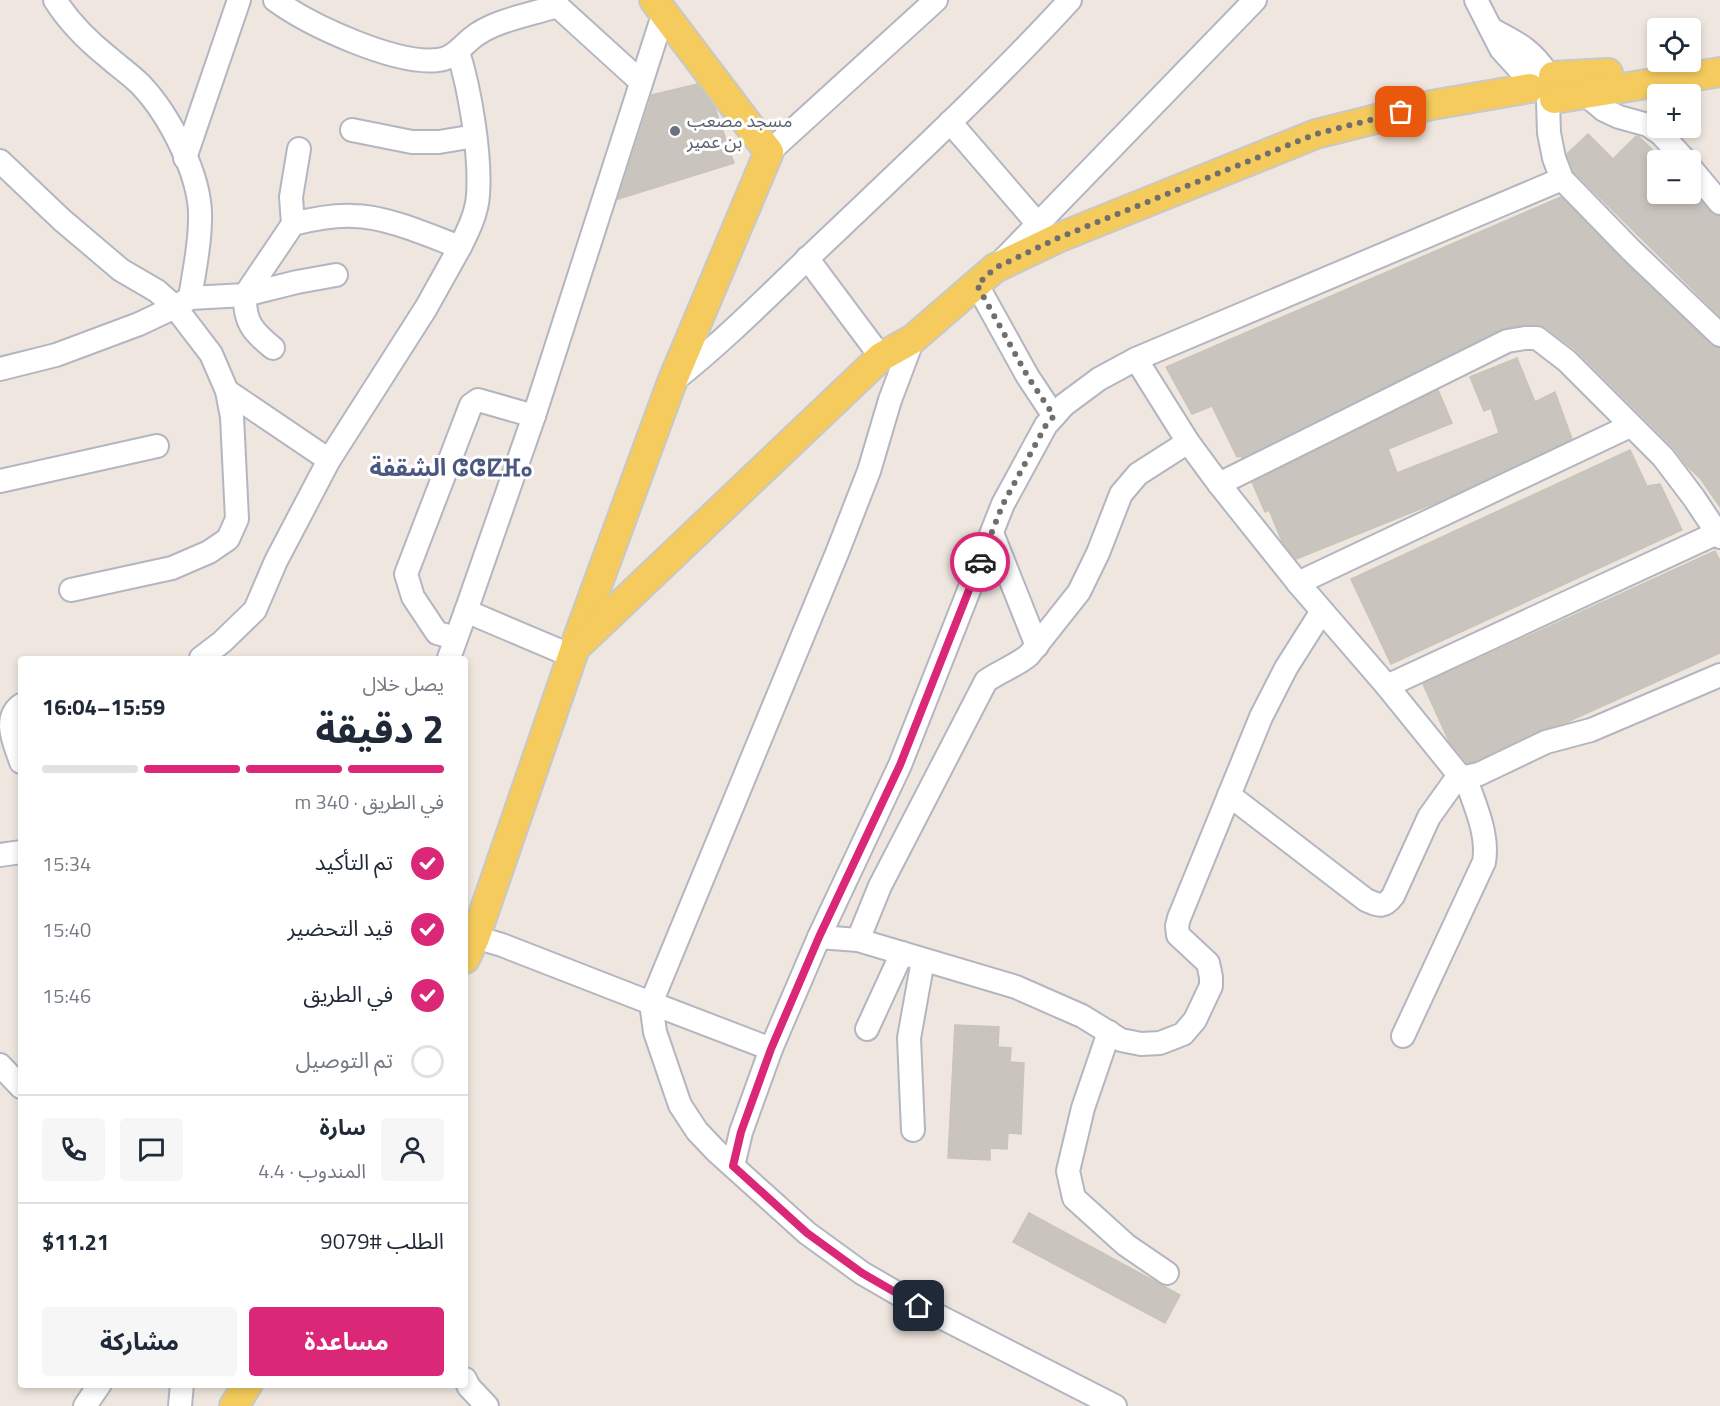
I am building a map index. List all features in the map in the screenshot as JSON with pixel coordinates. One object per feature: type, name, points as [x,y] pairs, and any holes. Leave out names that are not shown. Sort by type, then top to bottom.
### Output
[{"type":"main road","points":[[468,944],[672,382],[769,152],[659,6]]},
{"type":"main road","points":[[573,652],[881,357],[913,339],[986,277],[1058,238],[1316,134],[1432,105],[1626,71],[1720,58]]},
{"type":"main road","points":[[1544,87],[1585,94],[1720,72]]},
{"type":"main road","points":[[234,1406],[245,1388]]},
{"type":"street","points":[[55,0],[67,19],[106,56],[139,82],[171,129],[185,158],[197,193],[201,218],[182,302]]},
{"type":"street","points":[[185,158],[239,0]]},
{"type":"street","points":[[275,0],[322,29],[369,47],[414,59],[439,61],[458,52],[487,27],[554,3],[640,81]]},
{"type":"street","points":[[769,152],[936,0]]},
{"type":"street","points":[[672,382],[732,331],[914,159],[1032,42],[1070,0]]},
{"type":"street","points":[[1054,416],[1028,377],[986,277],[1255,0]]},
{"type":"street","points":[[1476,0],[1508,59],[1544,87],[1554,158],[1562,179],[1631,250],[1720,335]]},
{"type":"street","points":[[534,416],[478,400],[471,405],[406,574],[413,597],[437,633],[452,648],[534,416],[640,81],[659,6]]},
{"type":"street","points":[[204,656],[222,642],[255,610],[276,561],[329,460],[426,308],[460,247],[472,220],[478,196],[475,136],[466,78],[458,52]]},
{"type":"street","points":[[1585,94],[1604,110],[1648,125],[1661,134],[1676,150]]},
{"type":"street","points":[[950,122],[1037,223]]},
{"type":"street","points":[[352,130],[412,142],[439,142],[475,136]]},
{"type":"street","points":[[273,348],[258,336],[250,324],[245,308],[245,295],[293,224],[291,197],[299,149]]},
{"type":"street","points":[[0,161],[62,220],[122,270],[157,291],[182,302],[211,354],[226,391],[232,417],[237,519],[228,539],[210,552],[172,568],[71,590]]},
{"type":"street","points":[[1701,178],[1720,193]]},
{"type":"street","points":[[733,1166],[741,1132],[771,1049],[819,937],[900,765],[1003,504],[1046,425],[1064,405],[1098,379],[1136,359],[1562,179]]},
{"type":"street","points":[[1701,180],[1720,203]]},
{"type":"street","points":[[293,224],[320,218],[355,216],[402,225],[460,247]]},
{"type":"street","points":[[807,258],[881,357]]},
{"type":"street","points":[[0,369],[56,355],[139,324],[182,302],[245,295],[336,275]]},
{"type":"street","points":[[1220,484],[1507,341],[1537,338],[1554,351],[1663,457],[1719,535],[1387,686]]},
{"type":"street","points":[[913,339],[890,400],[869,471],[837,553],[651,1003],[655,1032],[680,1105],[697,1131],[807,1233],[862,1273],[919,1306],[1115,1406]]},
{"type":"street","points":[[1136,359],[1188,442],[1220,484],[1298,583],[1462,776],[1484,835],[1486,849],[1484,862],[1403,1036]]},
{"type":"street","points":[[226,391],[329,460]]},
{"type":"street","points":[[1298,583],[1630,426]]},
{"type":"street","points":[[858,940],[880,886],[986,681],[1029,655],[1079,592],[1088,576],[1121,494],[1138,474],[1188,442]]},
{"type":"street","points":[[0,481],[157,446]]},
{"type":"street","points":[[992,533],[1037,646]]},
{"type":"street","points":[[466,611],[573,652]]},
{"type":"street","points":[[819,937],[858,940],[1016,987],[1082,1016],[1121,1040],[1141,1044],[1160,1043],[1183,1034],[1195,1020],[1211,986],[1211,976],[1208,963],[1178,935],[1177,926],[1261,717],[1286,668],[1322,611]]},
{"type":"street","points":[[1229,795],[1366,900],[1380,906],[1387,905],[1429,817],[1462,776],[1479,774],[1546,742],[1590,730],[1694,688],[1720,675]]},
{"type":"street","points":[[18,708],[12,713],[10,723],[18,751]]},
{"type":"street","points":[[0,855],[18,852]]},
{"type":"street","points":[[468,944],[502,945],[771,1049]]},
{"type":"street","points":[[867,1029],[913,957]]},
{"type":"street","points":[[913,957],[909,1038],[913,1130]]},
{"type":"street","points":[[1108,1032],[1083,1108],[1068,1171],[1074,1198],[1126,1245],[1167,1273]]},
{"type":"street","points":[[0,1065],[18,1084]]},
{"type":"street","points":[[468,1385],[488,1406]]},
{"type":"street","points":[[85,1406],[97,1388]]},
{"type":"street","points":[[180,1406],[182,1388]]},
{"type":"building","name":"مسجد مصعب بن عمير","points":[[697,84],[715,108],[734,163],[618,199],[652,95]]},
{"type":"building","points":[[1588,134],[1613,159],[1636,136],[1639,137],[1653,150],[1647,150],[1647,204],[1701,204],[1701,201],[1710,212],[1720,217],[1720,316],[1574,172],[1567,154]]},
{"type":"building","points":[[1561,197],[1622,260],[1711,345],[1720,348],[1720,507],[1700,478],[1688,467],[1673,447],[1577,351],[1545,327],[1538,325],[1501,329],[1242,458],[1237,457],[1212,406],[1192,414],[1166,367]]},
{"type":"building","points":[[1517,358],[1535,402],[1555,392],[1572,439],[1445,499],[1296,559],[1282,541],[1269,510],[1265,512],[1252,482],[1438,390],[1452,423],[1388,449],[1397,473],[1499,433],[1491,408],[1484,411],[1470,377]]},
{"type":"building","points":[[1630,450],[1647,486],[1660,484],[1682,530],[1391,664],[1351,579]]},
{"type":"building","points":[[1715,551],[1720,561],[1720,653],[1565,723],[1540,730],[1475,761],[1467,763],[1449,741],[1423,684]]},
{"type":"building","points":[[955,1025],[999,1027],[998,1047],[1011,1048],[1010,1062],[1024,1063],[1021,1134],[1008,1133],[1007,1149],[990,1148],[990,1160],[948,1158]]},
{"type":"building","points":[[1029,1213],[1180,1295],[1165,1323],[1013,1242]]},
{"type":"way so far","points":[[980,562],[1003,504],[1046,425],[1054,416],[1028,377],[977,285],[995,268],[1058,238],[1316,134],[1401,112]]},
{"type":"place","name":"مسجد مصعب بن عمير","points":[[675,131]]},
{"type":"district","name":"الشقفة ⵛⵛⵇⴼⴰ","points":[[451,468]]},
{"type":"route","points":[[919,1306],[862,1273],[807,1233],[733,1166],[741,1132],[771,1049],[819,937],[900,765],[980,562]]}]
